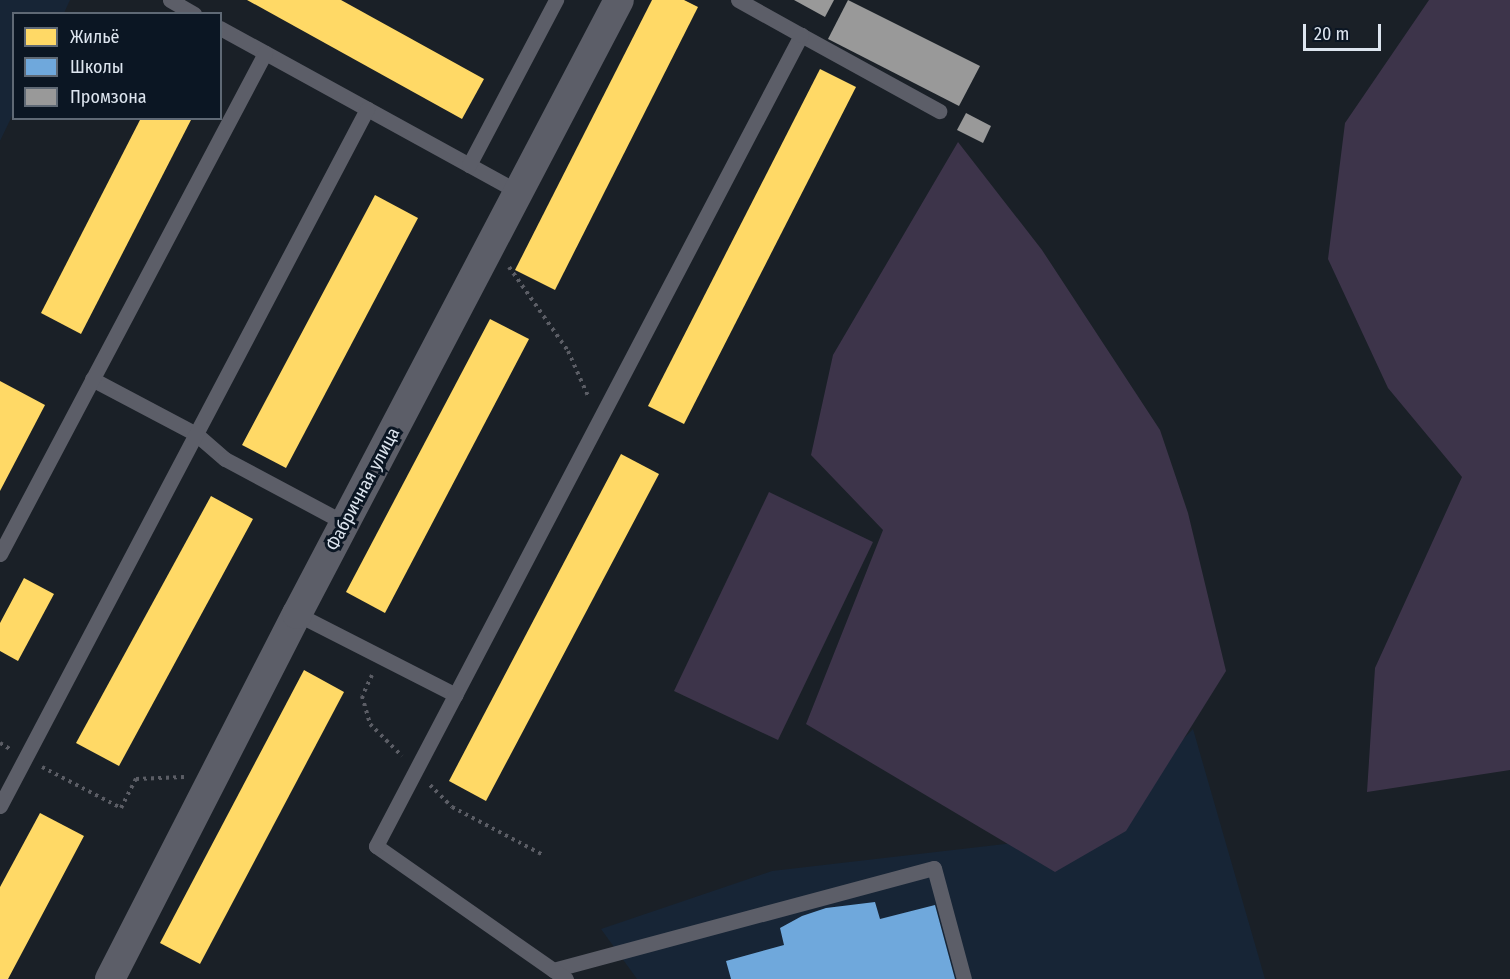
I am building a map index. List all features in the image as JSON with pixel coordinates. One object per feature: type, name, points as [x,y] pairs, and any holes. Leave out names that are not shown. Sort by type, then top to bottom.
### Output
[{"type":"street","name":"Фабричная улица","points":[[110,979],[297,614],[618,0]]},
{"type":"lane","points":[[170,0],[191,12]]},
{"type":"lane","points":[[469,165],[556,0]]},
{"type":"lane","points":[[738,0],[939,111]]},
{"type":"lane","points":[[222,29],[518,192]]},
{"type":"lane","points":[[801,34],[376,846],[559,975],[934,868],[964,979]]},
{"type":"lane","points":[[0,554],[265,53]]},
{"type":"lane","points":[[0,807],[367,109]]},
{"type":"lane","points":[[92,379],[196,434],[225,459],[345,523]]},
{"type":"lane","points":[[297,614],[456,695]]},
{"type":"path","points":[[492,242],[568,351],[598,423]]},
{"type":"path","points":[[25,758],[121,808],[136,779],[215,775]]},
{"type":"shaded area","points":[[0,0],[70,0],[64,12],[12,12],[12,116],[0,141]]},
{"type":"shaded area","points":[[1429,0],[1510,0],[1510,770],[1367,792],[1375,668],[1462,477],[1388,388],[1328,259],[1345,123]]},
{"type":"shaded area","points":[[958,142],[1042,250],[1160,430],[1188,513],[1226,671],[1126,831],[1055,872],[806,724],[883,530],[811,455],[833,355]]},
{"type":"shaded area","points":[[769,492],[873,542],[778,740],[674,691]]},
{"type":"shaded area","points":[[1193,729],[1265,979],[637,979],[601,929],[772,871],[1090,834]]},
{"type":"building: Жильё","points":[[247,0],[341,0],[484,79],[462,119]]},
{"type":"building: Жильё","points":[[652,0],[684,0],[698,7],[555,290],[515,270]]},
{"type":"building: Жильё","points":[[820,69],[856,87],[684,424],[648,406]]},
{"type":"building: Жильё","points":[[140,120],[191,120],[81,334],[41,313]]},
{"type":"building: Жильё","points":[[375,195],[418,218],[286,468],[242,445]]},
{"type":"building: Жильё","points":[[490,319],[529,339],[385,613],[346,592]]},
{"type":"building: Жильё","points":[[0,381],[45,405],[0,491]]},
{"type":"building: Жильё","points":[[621,454],[659,474],[486,801],[449,781]]},
{"type":"building: Жильё","points":[[211,496],[253,519],[119,766],[76,743]]},
{"type":"building: Жильё","points":[[24,578],[54,594],[18,661],[0,651],[0,623]]},
{"type":"building: Жильё","points":[[304,670],[344,692],[200,964],[160,943]]},
{"type":"building: Жильё","points":[[40,813],[84,836],[8,979],[0,979],[0,887]]},
{"type":"building: Школы","points":[[875,902],[880,919],[935,905],[955,979],[731,979],[726,961],[784,945],[780,928],[802,916],[826,908]]},
{"type":"building: Промзона","points":[[794,0],[834,0],[825,17]]},
{"type":"building: Промзона","points":[[848,0],[980,66],[959,106],[828,39]]},
{"type":"building: Промзона","points":[[966,113],[991,126],[983,143],[957,130]]}]
